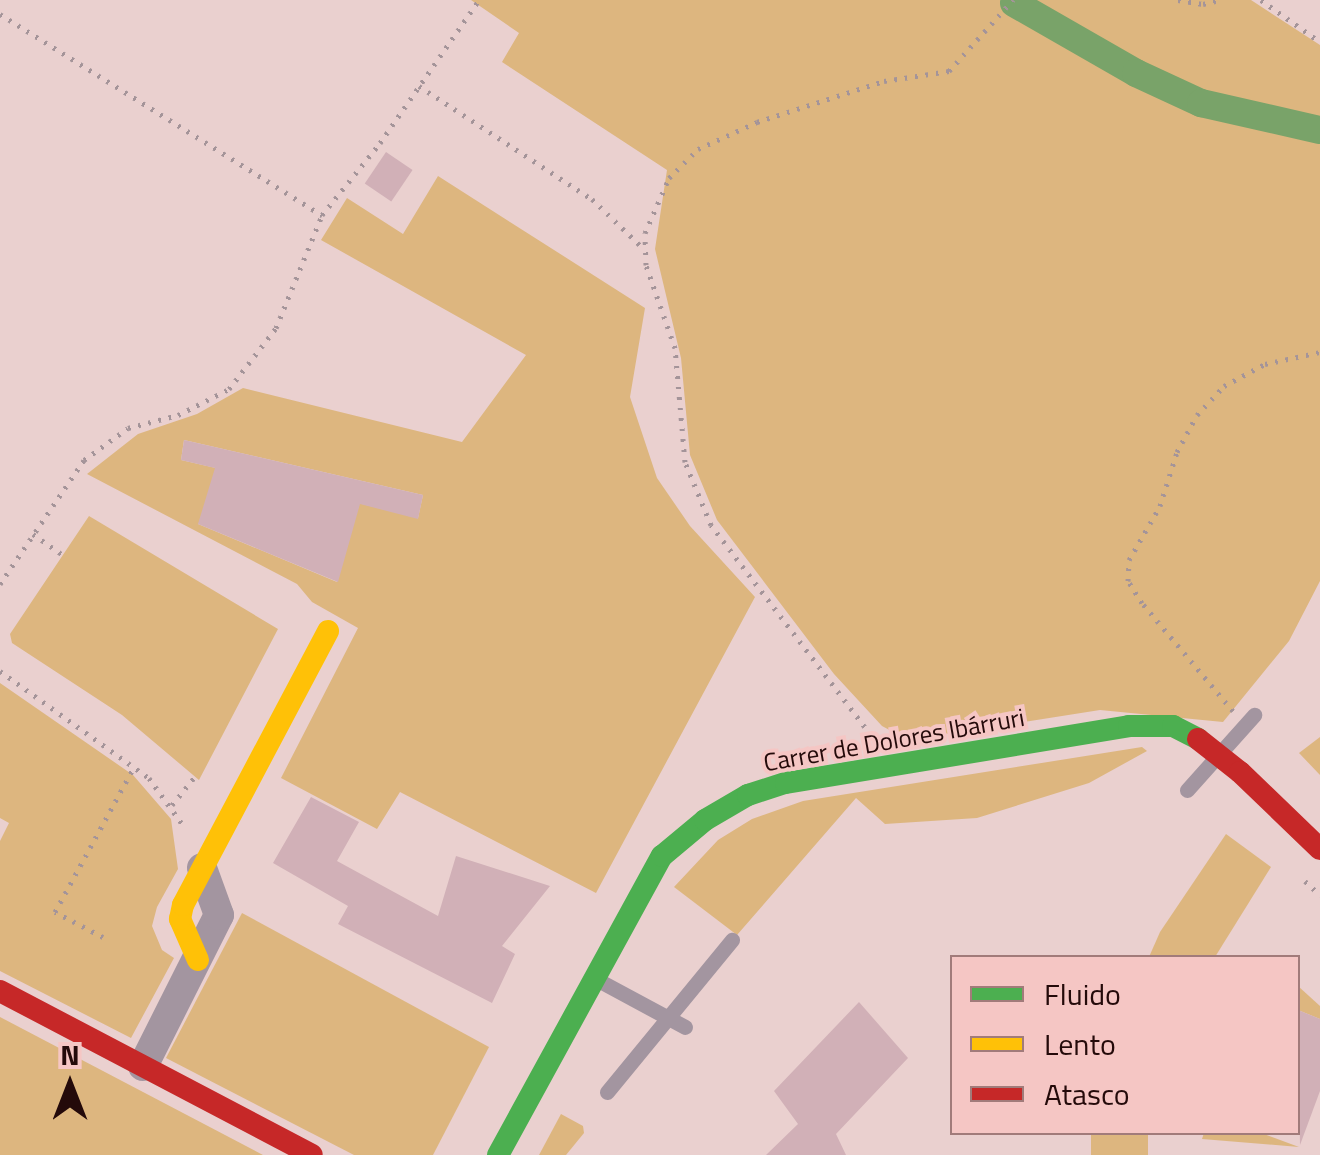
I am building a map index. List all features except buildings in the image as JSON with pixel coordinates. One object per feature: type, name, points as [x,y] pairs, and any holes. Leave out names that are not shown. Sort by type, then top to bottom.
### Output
[{"type":"street","points":[[143,1066],[218,915],[202,868],[328,630]]},
{"type":"street","name":"Carrer de Dolores Ibárruri","points":[[498,1155],[662,856],[705,820],[748,796],[786,783],[894,765],[1144,726],[1173,726],[1240,772],[1320,849]]},
{"type":"street","points":[[0,991],[312,1155]]},
{"type":"lane","points":[[1187,790],[1249,720]]},
{"type":"lane","points":[[607,1092],[732,940]]},
{"type":"lane","points":[[594,978],[684,1027]]},
{"type":"path","points":[[0,584],[84,460],[128,428],[178,415],[229,389],[276,328],[322,215],[478,0]]},
{"type":"path","points":[[894,765],[711,525],[685,462],[675,348],[646,265],[648,219],[662,191],[698,149],[757,122],[884,81],[949,71],[1013,0]]},
{"type":"path","points":[[1178,0],[1203,4],[1220,0]]},
{"type":"path","points":[[1260,0],[1320,42]]},
{"type":"path","points":[[0,14],[322,215]]},
{"type":"path","points":[[419,86],[592,199],[645,250]]},
{"type":"path","points":[[1249,720],[1142,603],[1128,580],[1129,560],[1160,506],[1176,452],[1197,415],[1224,386],[1264,364],[1320,352]]},
{"type":"path","points":[[33,534],[63,555]]},
{"type":"path","points":[[0,671],[134,767],[172,805],[202,868]]},
{"type":"path","points":[[102,937],[55,912],[134,767]]},
{"type":"path","points":[[172,805],[195,777]]},
{"type":"shaded area","points":[[471,0],[1251,0],[1320,45],[1320,581],[1289,641],[1223,722],[1100,710],[908,740],[882,726],[834,674],[717,520],[690,455],[681,358],[655,249],[667,170],[502,62],[519,33]]},
{"type":"shaded area","points":[[438,176],[645,308],[630,397],[657,478],[690,526],[755,597],[596,893],[400,792],[377,829],[281,778],[358,628],[312,602],[297,584],[87,474],[138,434],[197,414],[243,388],[462,442],[526,355],[321,240],[347,198],[403,234]],"holes":[[[184,440],[423,495],[418,518],[295,487],[337,582],[198,524],[255,477],[181,460]]]},
{"type":"shaded area","points":[[89,516],[278,629],[199,780],[122,715],[12,643],[10,634]]},
{"type":"shaded area","points":[[0,683],[133,775],[171,819],[178,869],[157,907],[152,926],[162,950],[174,958],[131,1038],[0,971],[0,841],[9,823],[0,818]]},
{"type":"shaded area","points":[[1320,737],[1320,775],[1299,753]]},
{"type":"shaded area","points":[[1142,747],[1147,751],[1089,783],[977,818],[885,824],[856,798],[737,935],[674,887],[718,840],[752,819],[803,801]]},
{"type":"shaded area","points":[[1226,834],[1271,867],[1216,955],[1150,955],[1160,932]]},
{"type":"shaded area","points":[[242,913],[489,1047],[433,1155],[354,1155],[166,1058]]},
{"type":"shaded area","points":[[1300,988],[1320,1006],[1320,1019],[1300,1011]]},
{"type":"shaded area","points":[[0,1017],[263,1155],[0,1155]]},
{"type":"shaded area","points":[[561,1114],[583,1126],[584,1133],[566,1155],[539,1155]]},
{"type":"shaded area","points":[[1091,1135],[1148,1135],[1148,1155],[1091,1155]]},
{"type":"shaded area","points":[[1203,1135],[1266,1135],[1299,1147],[1202,1139]]},
{"type":"waterway","points":[[1014,3],[1136,73],[1201,103],[1320,130]]},
{"type":"traffic: fast","points":[[498,1155],[662,856],[705,820],[748,795],[786,783],[1129,726],[1173,726],[1198,739]]},
{"type":"traffic: slow","points":[[198,960],[180,919],[183,905],[328,631]]},
{"type":"traffic: jam","points":[[1198,739],[1240,772],[1320,849]]},
{"type":"traffic: jam","points":[[0,991],[312,1155]]}]
